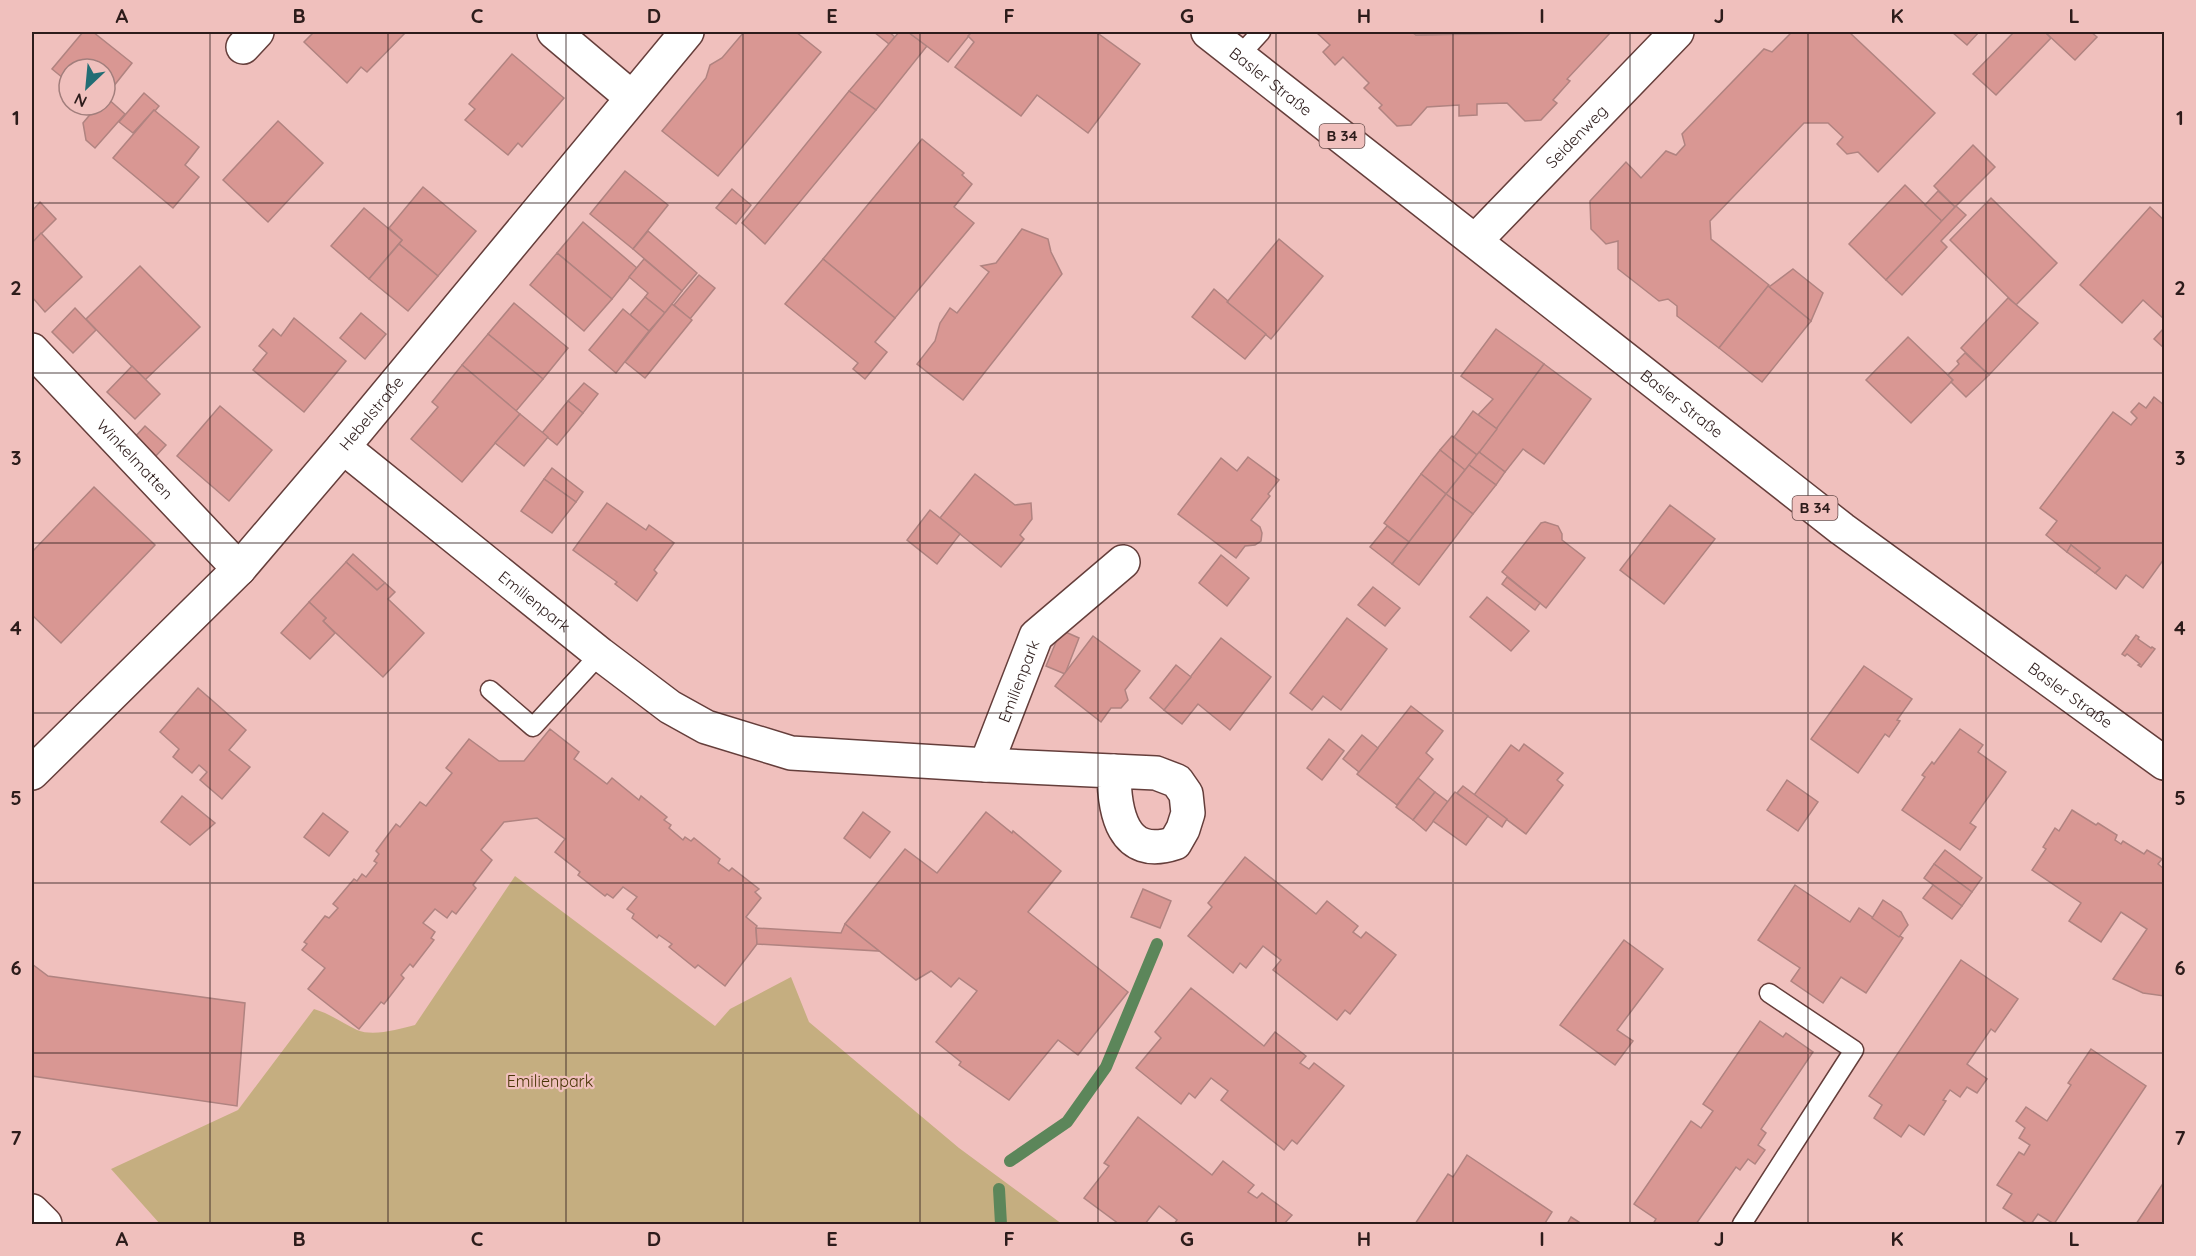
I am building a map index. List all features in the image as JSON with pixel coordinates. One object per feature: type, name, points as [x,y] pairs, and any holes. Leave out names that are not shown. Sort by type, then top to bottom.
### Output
[{"type":"street","points":[[554,32],[631,97]]},
{"type":"street","name":"Hebelstraße","points":[[32,773],[239,569],[687,32]]},
{"type":"street","name":"Basler Straße","points":[[1208,32],[1842,529],[2164,763]]},
{"type":"street","name":"Seidenweg","points":[[1476,240],[1677,32]]},
{"type":"street","name":"Winkelmatten","points":[[32,350],[239,569]]},
{"type":"street","name":"Emilienpark","points":[[343,447],[600,654],[670,707],[706,727],[791,753],[1114,771]]},
{"type":"street","name":"Emilienpark","points":[[986,765],[1036,636],[1122,562]]},
{"type":"street","points":[[32,1211],[45,1224]]},
{"type":"lane","points":[[1239,56],[1261,32]]},
{"type":"lane","points":[[490,690],[533,727],[600,654]]},
{"type":"lane","points":[[1742,1224],[1854,1050],[1769,993]]},
{"type":"green space","name":"Emilienpark","points":[[515,876],[715,1026],[730,1009],[791,977],[809,1022],[959,1148],[1062,1224],[160,1224],[111,1169],[238,1110],[314,1009],[364,1032],[386,1032],[415,1025]]},
{"type":"building","points":[[83,32],[93,32],[132,63],[117,82],[117,57],[62,57]]},
{"type":"building","points":[[314,32],[406,32],[367,72],[361,67],[347,83],[304,42]]},
{"type":"building","points":[[744,32],[796,32],[821,52],[718,176],[662,131],[706,78],[710,65],[722,58]]},
{"type":"building","points":[[874,32],[889,32],[895,37],[889,44]]},
{"type":"building","points":[[899,32],[908,32],[927,46],[876,110],[849,91]]},
{"type":"building","points":[[908,32],[972,32],[948,62]]},
{"type":"building","points":[[972,32],[1096,32],[1140,64],[1088,133],[1037,95],[1021,116],[955,67],[974,42],[968,36]]},
{"type":"building","points":[[1316,32],[1412,32],[1416,35],[1611,32],[1567,79],[1570,81],[1553,100],[1557,103],[1541,120],[1525,121],[1507,103],[1477,104],[1477,115],[1459,116],[1459,105],[1427,107],[1411,125],[1397,126],[1379,108],[1382,105],[1364,88],[1369,83],[1343,57],[1335,65],[1323,52],[1330,45]]},
{"type":"building","points":[[1412,32],[1527,32],[1416,35]]},
{"type":"building","points":[[1792,32],[1849,32],[1935,113],[1878,172],[1858,152],[1847,154],[1837,144],[1843,137],[1828,123],[1804,123],[1710,221],[1711,239],[1769,285],[1719,348],[1677,316],[1677,306],[1668,299],[1659,301],[1618,269],[1618,241],[1606,244],[1591,229],[1590,201],[1626,162],[1641,178],[1666,151],[1676,155],[1685,145],[1682,134],[1764,49],[1772,52]]},
{"type":"building","points":[[1952,32],[1979,32],[1967,45]]},
{"type":"building","points":[[2014,32],[2045,32],[2051,38],[1996,95],[1973,74]]},
{"type":"building","points":[[2045,32],[2091,32],[2097,37],[2075,60]]},
{"type":"building","points":[[512,54],[564,98],[522,147],[518,143],[508,155],[465,120],[475,109],[469,104]]},
{"type":"building","points":[[57,63],[57,73],[52,69]]},
{"type":"building","points":[[849,91],[876,110],[765,244],[742,223]]},
{"type":"building","points":[[144,93],[159,106],[133,133],[119,122]]},
{"type":"building","points":[[117,107],[125,114],[95,148],[86,140],[83,123],[88,117],[117,117]]},
{"type":"building","points":[[154,110],[199,147],[185,165],[199,177],[173,208],[113,158]]},
{"type":"building","points":[[278,121],[323,163],[268,222],[223,180]]},
{"type":"building","points":[[922,139],[964,173],[962,175],[972,184],[954,207],[974,223],[895,318],[823,259]]},
{"type":"building","points":[[1973,145],[1995,167],[1955,207],[1934,186]]},
{"type":"building","points":[[625,171],[668,205],[633,249],[590,214]]},
{"type":"building","points":[[1905,185],[1942,221],[1886,280],[1849,244]]},
{"type":"building","points":[[423,187],[476,231],[438,276],[399,244],[402,240],[389,228]]},
{"type":"building","points":[[732,189],[751,205],[736,224],[716,208]]},
{"type":"building","points":[[1938,191],[1955,207],[1942,221],[1925,205]]},
{"type":"building","points":[[1991,198],[2057,263],[2016,305],[1950,240]]},
{"type":"building","points":[[40,202],[56,219],[32,243],[32,211]]},
{"type":"building","points":[[1956,206],[1966,215],[1941,241],[1947,247],[1902,295],[1886,280]]},
{"type":"building","points":[[2150,207],[2164,220],[2164,319],[2143,300],[2122,323],[2080,285]]},
{"type":"building","points":[[364,208],[402,240],[369,279],[331,246]]},
{"type":"building","points":[[583,222],[637,268],[612,299],[557,253]]},
{"type":"building","points":[[1022,229],[1048,239],[1051,252],[1062,274],[963,400],[917,364],[935,341],[940,323],[950,308],[957,313],[989,272],[981,266],[996,263]]},
{"type":"building","points":[[648,231],[697,273],[682,291],[633,249]]},
{"type":"building","points":[[41,233],[82,277],[45,312],[32,297],[32,243]]},
{"type":"building","points":[[1279,239],[1323,276],[1271,339],[1227,302]]},
{"type":"building","points":[[399,244],[438,276],[408,311],[369,279]]},
{"type":"building","points":[[557,253],[612,299],[584,331],[530,285]]},
{"type":"building","points":[[644,259],[682,291],[665,313],[645,297],[648,293],[629,277]]},
{"type":"building","points":[[823,259],[895,318],[875,342],[887,352],[865,379],[853,369],[858,363],[785,304]]},
{"type":"building","points":[[140,266],[200,327],[145,380],[86,319]]},
{"type":"building","points":[[1793,269],[1823,293],[1811,321],[1769,287]]},
{"type":"building","points":[[699,275],[715,288],[690,319],[674,305]]},
{"type":"building","points":[[1768,286],[1811,321],[1762,382],[1719,348]]},
{"type":"building","points":[[1214,289],[1266,334],[1245,359],[1192,317]]},
{"type":"building","points":[[645,297],[665,313],[649,331],[630,315]]},
{"type":"building","points":[[2008,298],[2038,323],[1989,375],[1961,348]]},
{"type":"building","points":[[514,303],[568,348],[543,379],[488,334]]},
{"type":"building","points":[[672,304],[692,320],[645,378],[625,362]]},
{"type":"building","points":[[75,308],[96,330],[73,353],[52,332]]},
{"type":"building","points":[[623,309],[649,331],[616,373],[589,350]]},
{"type":"building","points":[[361,313],[386,334],[365,359],[340,338]]},
{"type":"building","points":[[294,318],[346,361],[304,412],[253,370],[267,353],[259,346],[273,329],[281,336]]},
{"type":"building","points":[[2164,328],[2164,348],[2154,339]]},
{"type":"building","points":[[1496,329],[1544,364],[1497,429],[1478,415],[1493,399],[1461,376]]},
{"type":"building","points":[[488,334],[543,379],[516,411],[462,365]]},
{"type":"building","points":[[1908,337],[1953,380],[1911,423],[1866,380]]},
{"type":"building","points":[[1965,353],[1989,375],[1966,397],[1951,382],[1953,380],[1948,375],[1959,364],[1957,361]]},
{"type":"building","points":[[1544,364],[1591,399],[1544,464],[1523,449],[1505,472],[1479,452]]},
{"type":"building","points":[[462,365],[520,414],[462,482],[411,439],[438,407],[432,402]]},
{"type":"building","points":[[132,366],[160,394],[135,419],[107,392]]},
{"type":"building","points":[[584,383],[598,394],[583,413],[568,401]]},
{"type":"building","points":[[2154,397],[2164,405],[2164,559],[2143,588],[2126,575],[2116,589],[2095,573],[2100,568],[2071,545],[2067,552],[2046,535],[2057,521],[2040,508],[2113,412],[2131,425],[2137,418],[2131,412],[2139,403],[2146,408]]},
{"type":"building","points":[[568,401],[583,413],[557,445],[542,433]]},
{"type":"building","points":[[220,406],[272,450],[229,501],[177,456]]},
{"type":"building","points":[[1473,411],[1497,429],[1477,455],[1454,437]]},
{"type":"building","points":[[520,414],[548,437],[524,466],[495,443]]},
{"type":"building","points":[[145,426],[166,445],[154,458],[133,439]]},
{"type":"building","points":[[1452,436],[1477,455],[1465,470],[1440,450]]},
{"type":"building","points":[[1440,450],[1465,470],[1446,494],[1421,474]]},
{"type":"building","points":[[1479,452],[1505,472],[1496,485],[1469,465]]},
{"type":"building","points":[[1248,457],[1279,480],[1268,494],[1270,496],[1251,520],[1260,527],[1261,541],[1255,545],[1245,546],[1236,558],[1178,514],[1221,458],[1237,471]]},
{"type":"building","points":[[1469,465],[1496,485],[1473,514],[1446,494]]},
{"type":"building","points":[[552,468],[583,492],[576,502],[544,479]]},
{"type":"building","points":[[975,474],[1015,505],[1031,503],[1032,519],[1020,535],[1024,539],[1001,567],[940,518]]},
{"type":"building","points":[[1421,474],[1446,494],[1409,542],[1384,523]]},
{"type":"building","points":[[544,479],[576,502],[552,533],[521,511]]},
{"type":"building","points":[[94,487],[155,545],[61,643],[32,615],[32,552]]},
{"type":"building","points":[[1446,494],[1473,514],[1419,585],[1392,564]]},
{"type":"building","points":[[607,503],[646,530],[649,525],[674,543],[654,570],[657,573],[637,601],[615,584],[617,582],[573,550]]},
{"type":"building","points":[[1670,505],[1715,539],[1664,604],[1620,570]]},
{"type":"building","points":[[930,510],[960,534],[937,564],[907,540]]},
{"type":"building","points":[[1541,523],[1558,526],[1562,540],[1585,558],[1546,608],[1502,572]]},
{"type":"building","points":[[1387,526],[1409,542],[1392,564],[1370,547]]},
{"type":"building","points":[[2071,545],[2100,568],[2095,573],[2067,552]]},
{"type":"building","points":[[353,554],[385,583],[377,590],[346,562]]},
{"type":"building","points":[[1221,555],[1249,578],[1227,606],[1199,583]]},
{"type":"building","points":[[346,562],[377,590],[385,583],[395,592],[388,599],[424,633],[383,677],[323,621],[326,618],[309,602]]},
{"type":"building","points":[[1507,577],[1540,603],[1535,610],[1502,584]]},
{"type":"building","points":[[1373,587],[1400,608],[1385,626],[1358,605]]},
{"type":"building","points":[[1487,597],[1529,631],[1511,651],[1470,617]]},
{"type":"building","points":[[309,602],[326,618],[323,621],[335,633],[310,659],[281,633]]},
{"type":"building","points":[[1347,618],[1387,649],[1341,710],[1323,696],[1312,710],[1290,693]]},
{"type":"building","points":[[1061,630],[1079,638],[1065,674],[1046,666]]},
{"type":"building","points":[[2136,635],[2138,639],[2155,649],[2141,667],[2127,654],[2125,656],[2122,654]]},
{"type":"building","points":[[1093,636],[1140,671],[1125,690],[1128,700],[1121,708],[1111,708],[1101,722],[1055,686]]},
{"type":"building","points":[[1221,638],[1271,677],[1230,730],[1198,704],[1182,724],[1164,710]]},
{"type":"building","points":[[1176,665],[1191,677],[1164,710],[1150,698]]},
{"type":"building","points":[[1864,666],[1912,699],[1897,720],[1900,721],[1889,737],[1885,734],[1858,773],[1811,739]]},
{"type":"building","points":[[198,688],[246,730],[229,750],[250,767],[222,799],[200,780],[207,772],[199,765],[192,773],[173,757],[179,749],[160,732]]},
{"type":"building","points":[[1411,706],[1443,731],[1426,753],[1433,759],[1397,805],[1357,774]]},
{"type":"building","points":[[550,729],[579,752],[574,759],[607,784],[612,778],[639,800],[641,796],[667,817],[664,820],[671,825],[669,828],[683,840],[685,837],[691,841],[694,838],[720,859],[718,863],[729,871],[732,868],[759,889],[755,892],[761,898],[746,917],[757,926],[757,944],[725,986],[698,965],[695,968],[669,947],[672,944],[659,935],[657,938],[632,918],[634,914],[627,909],[637,897],[623,887],[613,898],[607,894],[605,896],[578,875],[580,872],[555,852],[565,839],[537,818],[504,822],[481,850],[492,860],[473,885],[476,888],[456,914],[452,911],[447,918],[435,909],[423,923],[435,932],[431,938],[434,940],[413,967],[410,964],[401,975],[404,978],[384,1004],[381,1002],[359,1029],[308,989],[325,968],[302,950],[307,944],[304,942],[325,916],[329,918],[338,908],[333,904],[354,879],[357,881],[362,874],[366,877],[377,863],[374,861],[379,854],[376,851],[396,824],[400,827],[420,802],[426,806],[452,773],[446,768],[469,739],[499,761],[524,761]]},
{"type":"building","points":[[1960,729],[1983,745],[1978,752],[2006,772],[1970,823],[1976,827],[1960,850],[1902,810],[1925,777],[1922,775],[1932,762],[1934,764]]},
{"type":"building","points":[[1362,735],[1378,748],[1359,772],[1343,759]]},
{"type":"building","points":[[1329,739],[1344,751],[1322,780],[1307,768]]},
{"type":"building","points":[[1524,744],[1563,773],[1557,780],[1563,785],[1526,834],[1474,795],[1511,745],[1519,751]]},
{"type":"building","points":[[1418,778],[1435,792],[1413,820],[1396,807]]},
{"type":"building","points":[[1787,780],[1818,802],[1798,831],[1767,810]]},
{"type":"building","points":[[1463,786],[1507,819],[1502,827],[1457,793]]},
{"type":"building","points":[[1435,792],[1448,802],[1426,831],[1413,820]]},
{"type":"building","points":[[1455,792],[1488,816],[1466,845],[1433,821]]},
{"type":"building","points":[[182,796],[215,823],[190,845],[161,822]]},
{"type":"building","points":[[2072,810],[2117,835],[2115,840],[2121,844],[2123,841],[2144,854],[2147,850],[2162,859],[2158,864],[2164,869],[2164,996],[2143,993],[2113,979],[2147,929],[2121,912],[2101,942],[2069,921],[2081,903],[2032,870],[2046,849],[2043,847],[2055,828],[2059,831]]},
{"type":"building","points":[[863,812],[890,832],[870,858],[844,838]]},
{"type":"building","points":[[986,812],[1061,871],[1028,912],[1128,992],[1078,1055],[1058,1040],[1009,1100],[959,1065],[961,1062],[936,1042],[977,991],[959,978],[951,987],[931,971],[916,980],[845,924],[905,849],[937,873]]},
{"type":"building","points":[[323,813],[348,832],[329,856],[304,837]]},
{"type":"building","points":[[1945,850],[1982,878],[1972,892],[1934,864]]},
{"type":"building","points":[[1245,857],[1316,914],[1327,901],[1358,926],[1353,932],[1361,938],[1366,932],[1396,955],[1350,1014],[1345,1010],[1337,1020],[1273,970],[1281,960],[1263,946],[1246,968],[1240,963],[1233,973],[1188,936],[1212,907],[1208,903]]},
{"type":"building","points":[[1934,864],[1972,892],[1962,906],[1924,878]]},
{"type":"building","points":[[1795,885],[1850,922],[1859,908],[1903,938],[1866,993],[1841,977],[1823,1003],[1791,981],[1800,968],[1758,940]]},
{"type":"building","points":[[1933,885],[1962,906],[1952,919],[1923,898]]},
{"type":"building","points":[[1143,889],[1171,901],[1160,928],[1131,917]]},
{"type":"building","points":[[1883,900],[1901,912],[1908,925],[1899,937],[1872,918]]},
{"type":"building","points":[[845,924],[879,951],[757,944],[756,928],[841,933]]},
{"type":"building","points":[[1624,940],[1663,969],[1617,1030],[1633,1041],[1615,1065],[1560,1025]]},
{"type":"building","points":[[1961,960],[2018,999],[1995,1032],[1991,1029],[1967,1064],[1987,1079],[1977,1093],[1967,1087],[1960,1097],[1950,1090],[1943,1100],[1946,1101],[1924,1135],[1909,1125],[1901,1137],[1874,1118],[1882,1105],[1869,1096]]},
{"type":"building","points":[[32,964],[48,976],[245,1003],[237,1106],[32,1076]]},
{"type":"building","points":[[1191,988],[1264,1046],[1275,1032],[1306,1056],[1300,1063],[1309,1069],[1314,1063],[1344,1086],[1297,1144],[1292,1140],[1284,1150],[1221,1100],[1228,1091],[1211,1078],[1195,1098],[1189,1093],[1181,1104],[1136,1068],[1161,1038],[1155,1032]]},
{"type":"building","points":[[1760,1021],[1783,1037],[1786,1033],[1813,1052],[1761,1129],[1766,1133],[1758,1145],[1765,1150],[1755,1164],[1748,1159],[1740,1170],[1736,1167],[1696,1224],[1653,1224],[1656,1219],[1634,1204],[1691,1121],[1701,1128],[1713,1111],[1703,1104]]},
{"type":"building","points":[[2091,1049],[2146,1086],[2054,1224],[2038,1214],[2031,1224],[2028,1224],[2003,1208],[2012,1194],[1997,1185],[2019,1152],[2024,1155],[2030,1145],[2019,1138],[2025,1128],[2016,1121],[2026,1107],[2047,1121],[2071,1085],[2068,1083]]},
{"type":"building","points":[[1138,1117],[1212,1175],[1223,1161],[1254,1185],[1248,1192],[1257,1198],[1262,1193],[1292,1215],[1284,1224],[1174,1224],[1177,1220],[1159,1206],[1145,1224],[1119,1224],[1084,1198],[1109,1166],[1104,1163]]},
{"type":"building","points":[[1467,1155],[1552,1212],[1545,1223],[1548,1224],[1415,1224],[1448,1174],[1453,1177]]},
{"type":"building","points":[[2164,1182],[2164,1224],[2136,1224]]},
{"type":"building","points":[[1571,1217],[1582,1224],[1567,1224]]},
{"type":"waterway","points":[[1010,1161],[1067,1122],[1106,1067],[1157,944]]},
{"type":"waterway","points":[[999,1189],[1001,1224]]}]
